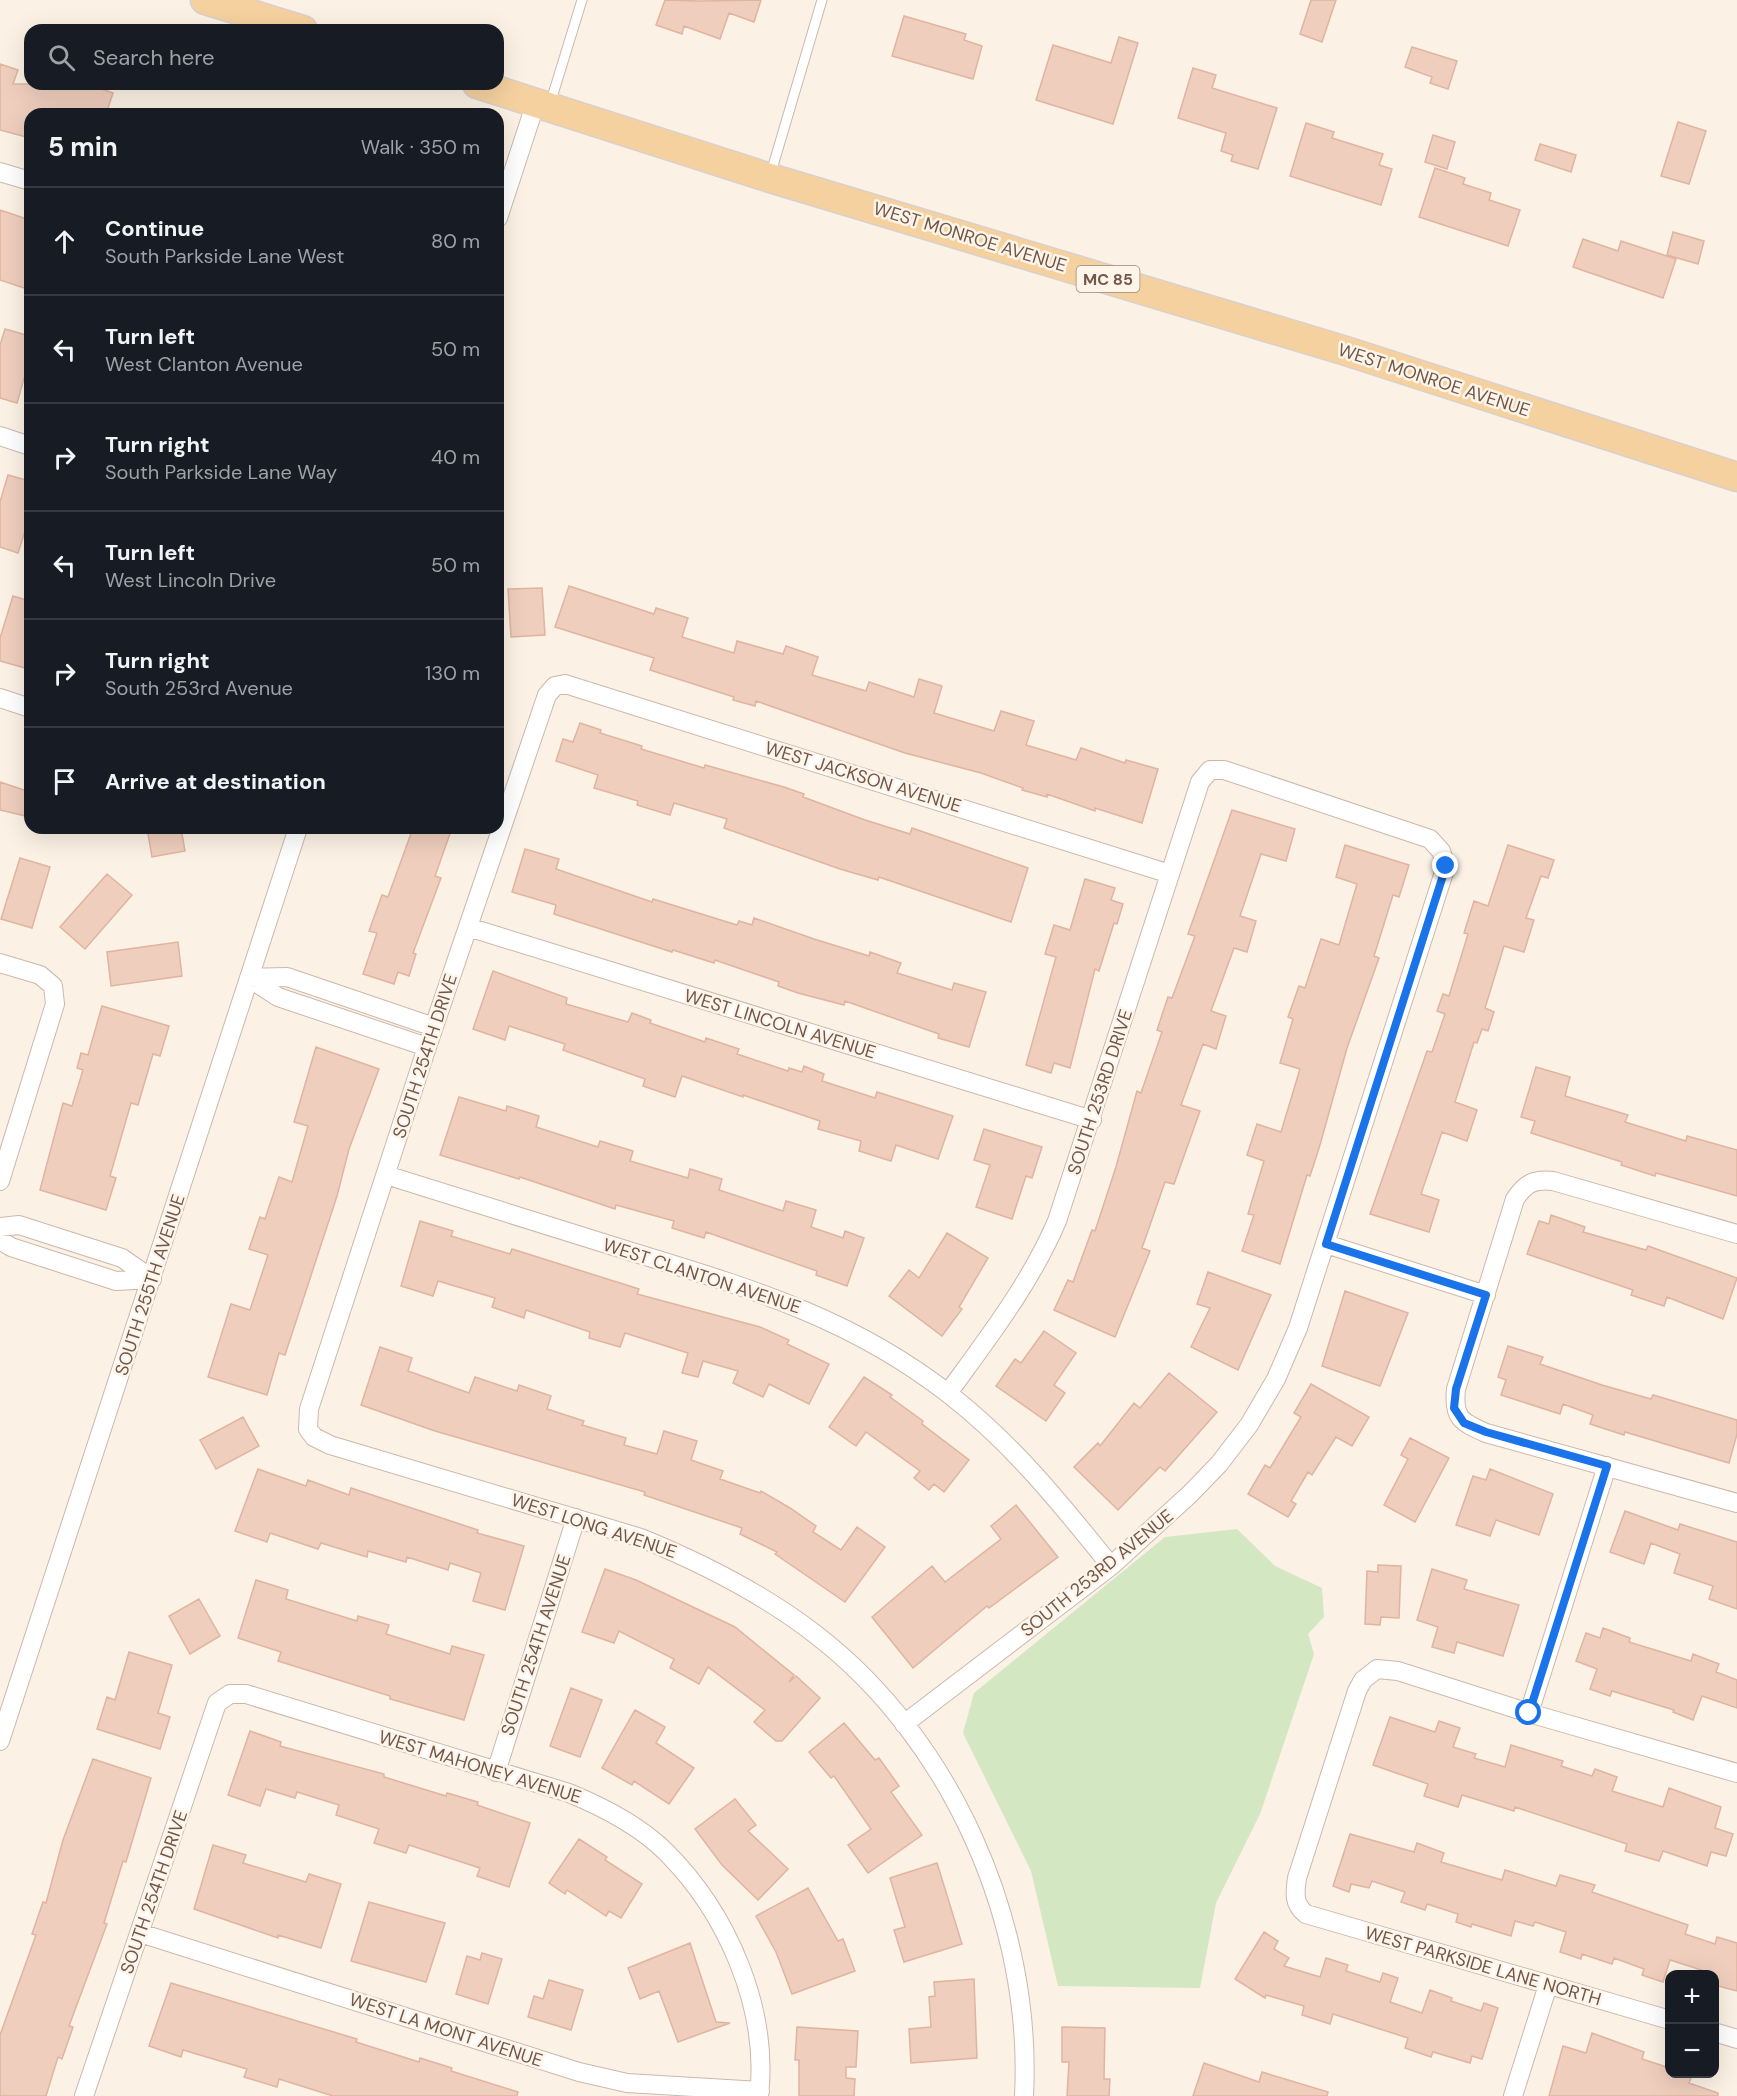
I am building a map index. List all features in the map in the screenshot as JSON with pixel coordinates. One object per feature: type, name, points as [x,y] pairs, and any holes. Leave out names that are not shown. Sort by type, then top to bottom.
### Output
[{"type":"main road","points":[[205,0],[283,24]]},
{"type":"main road","name":"WEST MONROE AVENUE","points":[[496,90],[770,178],[1346,351],[1737,477]]},
{"type":"street","points":[[504,203],[542,105]]},
{"type":"street","points":[[0,172],[24,179]]},
{"type":"street","points":[[0,436],[24,444]]},
{"type":"street","name":"WEST JACKSON AVENUE","points":[[555,686],[565,684],[1170,874]]},
{"type":"street","name":"SOUTH 254TH DRIVE","points":[[504,821],[547,695],[555,686]]},
{"type":"street","points":[[0,698],[24,706]]},
{"type":"street","name":"SOUTH 253RD DRIVE","points":[[948,1393],[1009,1309],[1046,1248],[1092,1120],[1200,782],[1210,770],[1224,770],[1430,839],[1441,851]]},
{"type":"street","name":"SOUTH 255TH AVENUE","points":[[0,1741],[296,834]]},
{"type":"street","name":"SOUTH 254TH DRIVE","points":[[308,1429],[309,1409],[427,1047],[500,834]]},
{"type":"street","name":"SOUTH 253RD AVENUE","points":[[904,1725],[1111,1566],[1190,1494],[1219,1464],[1249,1425],[1291,1346],[1326,1244],[1446,866],[1441,851]]},
{"type":"street","name":"WEST LINCOLN AVENUE","points":[[468,927],[1092,1120]]},
{"type":"street","points":[[0,963],[40,975],[53,986],[55,1004],[0,1181]]},
{"type":"street","points":[[249,978],[286,977],[434,1027]]},
{"type":"street","points":[[249,978],[278,997],[427,1047]]},
{"type":"street","name":"WEST CLANTON AVENUE","points":[[386,1175],[777,1298],[857,1335],[948,1393],[998,1435],[1033,1470],[1111,1566]]},
{"type":"street","points":[[1737,1234],[1568,1184],[1538,1179],[1525,1185],[1515,1198],[1456,1389],[1454,1408],[1464,1423],[1486,1432],[1737,1503]]},
{"type":"street","points":[[0,1227],[19,1225],[122,1258],[152,1280]]},
{"type":"street","points":[[0,1240],[11,1247],[116,1281],[152,1280]]},
{"type":"street","points":[[1326,1244],[1486,1295]]},
{"type":"street","name":"WEST LONG AVENUE","points":[[308,1429],[314,1437],[330,1445],[641,1538],[691,1558],[786,1613],[816,1634],[855,1670],[904,1725]]},
{"type":"street","points":[[1607,1466],[1529,1713],[1737,1773]]},
{"type":"street","name":"SOUTH 254TH AVENUE","points":[[496,1772],[576,1518]]},
{"type":"street","name":"WEST PARKSIDE LANE NORTH","points":[[1529,1713],[1398,1671],[1377,1669],[1363,1680],[1357,1691],[1300,1867],[1295,1889],[1299,1909],[1315,1917],[1665,2019]]},
{"type":"street","name":"SOUTH 254TH DRIVE","points":[[84,2096],[217,1702],[230,1694]]},
{"type":"street","name":"WEST MAHONEY AVENUE","points":[[230,1694],[246,1694],[569,1793],[596,1804],[632,1826],[672,1859],[714,1916],[737,1955],[752,1999],[758,2031],[760,2093]]},
{"type":"street","points":[[904,1725],[932,1762],[958,1807],[991,1882],[1006,1933],[1020,2002],[1026,2063],[1024,2096]]},
{"type":"street","name":"WEST LA MONT AVENUE","points":[[140,1933],[579,2072],[627,2083],[760,2093]]},
{"type":"street","points":[[1513,2096],[1548,1985]]},
{"type":"street","points":[[1719,2034],[1737,2039]]},
{"type":"lane","points":[[542,105],[582,0]]},
{"type":"lane","points":[[770,178],[822,0]]},
{"type":"green space","points":[[1237,1529],[1275,1566],[1322,1588],[1324,1617],[1308,1634],[1314,1654],[1260,1814],[1216,1903],[1200,1988],[1058,1986],[1031,1871],[963,1733],[974,1693],[1165,1537]]},
{"type":"building","points":[[665,0],[761,0],[754,22],[729,13],[720,39],[684,26],[682,34],[656,25]]},
{"type":"building","points":[[1311,0],[1336,0],[1322,42],[1300,34]]},
{"type":"building","points":[[904,16],[966,34],[964,40],[982,46],[973,79],[892,56]]},
{"type":"building","points":[[1119,37],[1138,43],[1113,124],[1036,100],[1053,45],[1111,63]]},
{"type":"building","points":[[1412,47],[1457,61],[1448,89],[1430,83],[1432,77],[1405,67]]},
{"type":"building","points":[[0,64],[18,70],[13,84],[24,84],[24,90],[104,90],[113,93],[108,108],[24,108],[24,136],[0,130]]},
{"type":"building","points":[[1193,68],[1216,75],[1212,88],[1277,108],[1258,169],[1231,161],[1233,155],[1221,151],[1226,133],[1178,118]]},
{"type":"building","points":[[1678,122],[1706,131],[1689,184],[1661,176]]},
{"type":"building","points":[[1306,123],[1334,132],[1332,138],[1383,154],[1379,165],[1392,169],[1381,205],[1290,176]]},
{"type":"building","points":[[1433,135],[1455,142],[1447,169],[1425,162]]},
{"type":"building","points":[[1540,144],[1576,155],[1571,172],[1535,160]]},
{"type":"building","points":[[1435,168],[1465,178],[1463,184],[1491,193],[1489,200],[1520,210],[1508,246],[1419,217]]},
{"type":"building","points":[[0,210],[24,218],[24,288],[0,280]]},
{"type":"building","points":[[1673,232],[1704,241],[1698,264],[1667,255]]},
{"type":"building","points":[[1583,239],[1618,251],[1621,241],[1676,259],[1663,298],[1573,267]]},
{"type":"building","points":[[5,329],[24,334],[24,379],[17,403],[0,398],[0,345]]},
{"type":"building","points":[[8,475],[24,479],[24,534],[18,553],[0,547],[0,502]]},
{"type":"building","points":[[569,586],[654,614],[656,608],[688,618],[682,637],[734,653],[737,641],[783,654],[786,646],[818,657],[812,675],[866,691],[869,682],[914,697],[919,679],[942,686],[934,713],[994,731],[1001,711],[1034,721],[1026,745],[1076,760],[1081,748],[1125,763],[1126,760],[1158,769],[1142,823],[1095,808],[1095,811],[1047,794],[1047,797],[1022,790],[1023,788],[981,773],[905,753],[756,701],[755,706],[733,700],[734,697],[650,670],[654,658],[555,627]]},
{"type":"building","points":[[542,588],[545,635],[511,637],[508,589]]},
{"type":"building","points":[[13,596],[24,599],[24,668],[0,661],[0,638]]},
{"type":"building","points":[[580,723],[601,730],[600,733],[642,746],[641,749],[704,768],[705,765],[784,787],[804,794],[803,797],[865,820],[910,834],[912,828],[1028,868],[1011,922],[879,877],[878,880],[840,869],[724,828],[727,819],[674,803],[670,815],[637,805],[638,801],[594,788],[598,775],[556,761],[563,739],[573,742]]},
{"type":"building","points":[[0,782],[24,790],[24,816],[0,810]]},
{"type":"building","points":[[1232,810],[1295,829],[1286,861],[1261,854],[1240,916],[1256,921],[1247,952],[1234,948],[1211,1011],[1226,1016],[1216,1049],[1203,1044],[1181,1105],[1200,1111],[1174,1184],[1165,1182],[1142,1248],[1150,1251],[1115,1337],[1054,1310],[1068,1280],[1073,1282],[1092,1230],[1095,1231],[1137,1091],[1141,1093],[1162,1032],[1157,1030],[1168,997],[1172,998],[1195,936],[1188,934]]},
{"type":"building","points":[[148,834],[182,834],[185,851],[152,857]]},
{"type":"building","points":[[411,834],[450,834],[435,876],[441,878],[413,953],[416,954],[409,976],[398,972],[394,984],[363,974],[377,933],[369,931],[382,895],[388,897]]},
{"type":"building","points":[[1345,845],[1409,865],[1399,897],[1393,895],[1374,956],[1379,958],[1347,1048],[1320,1145],[1310,1176],[1307,1175],[1280,1264],[1242,1251],[1254,1215],[1248,1214],[1264,1161],[1247,1155],[1257,1124],[1281,1132],[1300,1069],[1280,1063],[1293,1019],[1288,1017],[1299,986],[1305,988],[1321,939],[1339,945],[1357,884],[1336,877]]},
{"type":"building","points":[[1508,845],[1554,860],[1548,878],[1541,876],[1526,918],[1534,920],[1524,952],[1504,946],[1485,1008],[1494,1012],[1488,1031],[1482,1029],[1477,1043],[1474,1042],[1455,1102],[1477,1110],[1467,1141],[1442,1132],[1421,1194],[1439,1200],[1429,1232],[1370,1214],[1427,1051],[1432,1052],[1445,1014],[1437,1011],[1443,994],[1449,996],[1468,934],[1464,933],[1474,901],[1488,906]]},
{"type":"building","points":[[525,849],[559,859],[556,869],[652,902],[653,899],[737,925],[739,921],[752,925],[754,918],[869,956],[870,952],[901,963],[897,973],[952,990],[954,983],[986,992],[969,1047],[938,1038],[939,1034],[845,1001],[844,1005],[798,993],[778,986],[779,982],[715,960],[714,963],[673,950],[672,952],[554,914],[556,905],[512,892]]},
{"type":"building","points":[[20,858],[50,867],[32,928],[1,919]]},
{"type":"building","points":[[107,874],[132,895],[85,949],[60,927]]},
{"type":"building","points":[[1085,879],[1115,888],[1111,900],[1123,904],[1117,924],[1114,923],[1099,971],[1095,969],[1070,1068],[1054,1063],[1051,1073],[1026,1065],[1056,957],[1045,954],[1054,925],[1070,930]]},
{"type":"building","points":[[178,942],[182,976],[111,986],[107,952]]},
{"type":"building","points":[[493,971],[567,998],[566,1004],[628,1022],[632,1013],[651,1020],[650,1023],[705,1042],[706,1038],[739,1049],[737,1054],[788,1071],[789,1068],[802,1072],[804,1066],[824,1074],[822,1081],[875,1098],[877,1092],[953,1116],[938,1159],[896,1145],[891,1161],[859,1151],[861,1141],[818,1129],[820,1121],[743,1095],[743,1097],[682,1076],[675,1097],[643,1086],[645,1079],[563,1050],[565,1044],[509,1026],[505,1040],[473,1029]]},
{"type":"building","points":[[102,1006],[169,1026],[160,1056],[153,1054],[138,1105],[131,1103],[110,1176],[116,1178],[106,1210],[40,1190],[63,1103],[72,1106],[83,1070],[77,1068],[81,1053],[88,1055]]},
{"type":"building","points":[[316,1047],[379,1069],[349,1149],[337,1196],[285,1355],[279,1353],[267,1395],[208,1377],[231,1304],[250,1310],[268,1255],[249,1249],[260,1217],[265,1219],[279,1177],[292,1182],[308,1126],[294,1122]]},
{"type":"building","points":[[1536,1067],[1570,1077],[1565,1096],[1628,1115],[1625,1122],[1686,1141],[1687,1136],[1737,1150],[1737,1196],[1656,1173],[1655,1176],[1621,1165],[1622,1162],[1531,1133],[1535,1121],[1521,1117]]},
{"type":"building","points":[[459,1097],[506,1111],[507,1106],[539,1116],[536,1127],[598,1147],[600,1141],[633,1151],[630,1161],[688,1178],[690,1169],[722,1179],[719,1190],[783,1211],[786,1201],[816,1210],[811,1227],[843,1238],[845,1231],[864,1238],[847,1286],[816,1275],[817,1271],[706,1232],[704,1238],[672,1228],[674,1221],[616,1205],[615,1209],[520,1177],[519,1179],[440,1155]]},
{"type":"building","points":[[984,1129],[1042,1147],[1032,1178],[1026,1176],[1012,1219],[976,1207],[990,1165],[974,1160]]},
{"type":"building","points":[[1551,1215],[1585,1227],[1583,1232],[1646,1250],[1648,1246],[1737,1278],[1723,1319],[1667,1297],[1664,1306],[1631,1295],[1633,1290],[1527,1254],[1539,1221],[1549,1224]]},
{"type":"building","points":[[420,1221],[453,1231],[451,1236],[510,1254],[512,1249],[639,1289],[637,1294],[760,1327],[789,1340],[787,1344],[829,1364],[809,1404],[769,1384],[763,1397],[733,1383],[738,1371],[703,1361],[698,1377],[682,1373],[688,1353],[625,1333],[620,1347],[589,1338],[590,1332],[526,1310],[524,1318],[492,1307],[495,1298],[438,1281],[433,1296],[401,1286]]},
{"type":"building","points":[[947,1233],[988,1258],[959,1307],[962,1309],[942,1336],[889,1296],[909,1270],[919,1278]]},
{"type":"building","points":[[1208,1272],[1271,1295],[1238,1370],[1191,1347],[1210,1308],[1197,1304]]},
{"type":"building","points":[[1345,1291],[1408,1313],[1380,1386],[1322,1366]]},
{"type":"building","points":[[1044,1331],[1076,1353],[1054,1385],[1065,1393],[1046,1421],[996,1386],[1015,1359],[1021,1363]]},
{"type":"building","points":[[1508,1346],[1543,1357],[1540,1364],[1602,1385],[1651,1399],[1653,1395],[1737,1420],[1737,1434],[1729,1463],[1590,1424],[1593,1415],[1563,1404],[1560,1414],[1501,1395],[1506,1380],[1498,1377]]},
{"type":"building","points":[[380,1347],[412,1358],[408,1371],[469,1393],[475,1377],[517,1391],[519,1385],[551,1396],[547,1409],[584,1421],[582,1425],[626,1438],[624,1445],[657,1454],[664,1431],[697,1441],[691,1460],[723,1471],[720,1479],[760,1493],[761,1491],[790,1508],[816,1526],[813,1532],[841,1550],[857,1527],[885,1547],[845,1602],[775,1554],[777,1552],[740,1534],[742,1528],[644,1495],[645,1492],[435,1431],[361,1405]]},
{"type":"building","points":[[1169,1373],[1217,1412],[1165,1471],[1160,1467],[1118,1510],[1074,1467],[1098,1443],[1100,1446],[1134,1403],[1140,1408]]},
{"type":"building","points":[[864,1377],[892,1395],[890,1397],[923,1421],[922,1424],[969,1460],[944,1492],[934,1484],[929,1490],[914,1478],[920,1471],[866,1432],[856,1446],[829,1427]]},
{"type":"building","points":[[1311,1384],[1369,1417],[1352,1446],[1336,1437],[1312,1475],[1308,1472],[1291,1501],[1296,1504],[1288,1517],[1248,1494],[1265,1465],[1270,1468],[1301,1417],[1294,1413]]},
{"type":"building","points":[[243,1417],[259,1446],[216,1469],[200,1440]]},
{"type":"building","points":[[1410,1438],[1449,1458],[1415,1522],[1384,1505],[1408,1459],[1401,1455]]},
{"type":"building","points":[[258,1469],[306,1486],[308,1480],[349,1495],[351,1488],[478,1530],[477,1533],[524,1546],[505,1610],[473,1601],[481,1573],[450,1563],[448,1570],[407,1557],[406,1562],[368,1551],[367,1557],[321,1543],[318,1549],[270,1533],[267,1542],[235,1531]]},
{"type":"building","points":[[1490,1469],[1553,1494],[1539,1535],[1496,1520],[1490,1536],[1456,1525],[1473,1476],[1486,1480]]},
{"type":"building","points":[[1016,1505],[1058,1557],[989,1608],[987,1606],[913,1668],[872,1617],[932,1566],[945,1582],[1001,1539],[991,1526]]},
{"type":"building","points":[[1625,1511],[1678,1530],[1680,1524],[1737,1542],[1737,1609],[1709,1599],[1713,1586],[1674,1573],[1680,1554],[1651,1543],[1644,1564],[1610,1552]]},
{"type":"building","points":[[1378,1565],[1401,1566],[1399,1618],[1381,1617],[1380,1625],[1365,1624],[1367,1571],[1378,1572]]},
{"type":"building","points":[[605,1569],[636,1580],[735,1627],[794,1675],[789,1682],[796,1676],[820,1698],[782,1741],[776,1741],[754,1722],[765,1710],[708,1667],[699,1684],[670,1668],[674,1659],[619,1631],[614,1643],[582,1632]]},
{"type":"building","points":[[1432,1569],[1467,1580],[1464,1589],[1519,1605],[1503,1656],[1457,1642],[1454,1653],[1432,1647],[1438,1627],[1417,1620]]},
{"type":"building","points":[[256,1580],[288,1590],[286,1599],[357,1621],[358,1616],[389,1625],[386,1634],[450,1654],[452,1646],[484,1655],[464,1720],[390,1699],[390,1696],[278,1661],[281,1652],[238,1638]]},
{"type":"building","points":[[199,1599],[220,1636],[190,1654],[169,1616]]},
{"type":"building","points":[[1603,1628],[1630,1638],[1629,1642],[1691,1661],[1693,1654],[1719,1664],[1716,1672],[1737,1680],[1737,1708],[1702,1696],[1693,1720],[1673,1712],[1674,1710],[1612,1691],[1610,1696],[1590,1689],[1597,1669],[1576,1661],[1586,1633],[1600,1638]]},
{"type":"building","points":[[129,1652],[172,1665],[158,1713],[170,1717],[160,1749],[97,1729],[107,1697],[115,1700]]},
{"type":"building","points":[[571,1688],[602,1700],[580,1757],[550,1746]]},
{"type":"building","points":[[635,1710],[665,1727],[656,1743],[694,1768],[669,1804],[634,1781],[632,1785],[602,1768]]},
{"type":"building","points":[[1390,1717],[1435,1732],[1439,1721],[1460,1728],[1453,1747],[1476,1754],[1474,1758],[1505,1767],[1511,1745],[1563,1761],[1561,1766],[1592,1776],[1595,1769],[1617,1777],[1612,1791],[1663,1807],[1669,1788],[1721,1807],[1715,1828],[1733,1834],[1726,1856],[1711,1852],[1707,1866],[1663,1851],[1659,1861],[1625,1851],[1627,1844],[1515,1807],[1514,1811],[1462,1795],[1458,1807],[1424,1796],[1428,1784],[1373,1765]]},
{"type":"building","points":[[844,1723],[875,1760],[879,1758],[899,1786],[891,1792],[922,1835],[868,1873],[848,1845],[871,1829],[834,1776],[831,1778],[809,1752]]},
{"type":"building","points":[[250,1731],[281,1742],[280,1746],[384,1774],[384,1777],[446,1796],[447,1793],[478,1802],[477,1805],[530,1823],[509,1887],[477,1876],[480,1868],[409,1845],[406,1853],[374,1843],[379,1829],[336,1815],[339,1805],[297,1792],[295,1798],[266,1789],[260,1806],[228,1795]]},
{"type":"building","points":[[93,1759],[151,1778],[126,1862],[123,1861],[104,1923],[107,1924],[69,2026],[73,2027],[62,2059],[58,2057],[46,2096],[0,2096],[0,2035],[36,1935],[32,1934],[43,1902],[46,1903],[63,1840]]},
{"type":"building","points":[[735,1799],[756,1825],[748,1831],[788,1869],[758,1900],[722,1865],[695,1829]]},
{"type":"building","points":[[1350,1834],[1414,1852],[1417,1843],[1444,1853],[1441,1862],[1502,1880],[1505,1870],[1556,1886],[1560,1875],[1595,1885],[1592,1892],[1688,1925],[1685,1934],[1715,1944],[1717,1937],[1737,1943],[1737,1991],[1719,1986],[1719,1970],[1701,1970],[1670,1960],[1663,1982],[1642,1975],[1644,1969],[1614,1958],[1612,1964],[1582,1954],[1581,1959],[1560,1952],[1566,1932],[1535,1922],[1533,1926],[1515,1921],[1511,1936],[1472,1924],[1471,1927],[1456,1922],[1458,1914],[1427,1904],[1425,1910],[1401,1902],[1405,1892],[1372,1881],[1369,1888],[1351,1884],[1349,1892],[1333,1886]]},
{"type":"building","points":[[579,1839],[607,1857],[605,1860],[642,1884],[621,1918],[609,1911],[606,1916],[567,1890],[565,1894],[549,1883]]},
{"type":"building","points":[[213,1845],[246,1855],[243,1863],[306,1882],[309,1874],[341,1884],[321,1948],[278,1935],[278,1938],[194,1909]]},
{"type":"building","points":[[937,1863],[962,1944],[904,1962],[894,1930],[905,1927],[890,1878]]},
{"type":"building","points":[[808,1888],[838,1941],[843,1939],[855,1971],[792,1994],[776,1952],[756,1916]]},
{"type":"building","points":[[369,1902],[445,1923],[426,1982],[351,1961]]},
{"type":"building","points":[[1264,1932],[1278,1941],[1274,1949],[1289,1958],[1284,1966],[1320,1977],[1326,1958],[1348,1965],[1346,1971],[1380,1982],[1383,1973],[1398,1978],[1390,2002],[1422,2013],[1430,1990],[1452,1998],[1451,2001],[1481,2011],[1484,2003],[1498,2008],[1482,2059],[1472,2056],[1470,2063],[1433,2052],[1431,2057],[1405,2048],[1408,2038],[1333,2014],[1330,2024],[1302,2015],[1304,2006],[1266,1995],[1265,1998],[1235,1979]]},
{"type":"building","points":[[690,1943],[716,2022],[730,2023],[678,2042],[659,1991],[640,1999],[628,1968]]},
{"type":"building","points":[[482,1953],[502,1959],[488,2004],[456,1994],[467,1956],[480,1960]]},
{"type":"building","points":[[974,1979],[977,2058],[911,2063],[909,2029],[931,2027],[929,1997],[935,1996],[934,1982]]},
{"type":"building","points":[[549,1980],[583,1990],[571,2030],[528,2017],[534,1996],[543,1999]]},
{"type":"building","points":[[171,1983],[357,2039],[356,2042],[419,2062],[420,2058],[452,2068],[451,2071],[518,2092],[517,2096],[333,2096],[279,2079],[277,2087],[244,2077],[247,2069],[183,2050],[181,2057],[149,2046]]},
{"type":"building","points":[[797,2027],[858,2031],[856,2067],[846,2067],[846,2078],[855,2079],[854,2096],[799,2096],[799,2060],[795,2060]]},
{"type":"building","points":[[1062,2027],[1105,2028],[1104,2079],[1110,2079],[1109,2096],[1067,2096],[1069,2062],[1062,2062]]},
{"type":"building","points":[[1592,2033],[1644,2052],[1642,2059],[1665,2066],[1665,2078],[1691,2078],[1689,2083],[1718,2093],[1718,2096],[1549,2096],[1563,2046],[1586,2053]]},
{"type":"building","points":[[1204,2063],[1259,2082],[1262,2072],[1328,2092],[1327,2096],[1193,2096]]},
{"type":"route","points":[[1446,866],[1326,1244],[1486,1295],[1456,1389],[1454,1408],[1464,1423],[1486,1432],[1607,1466],[1529,1713]]}]
